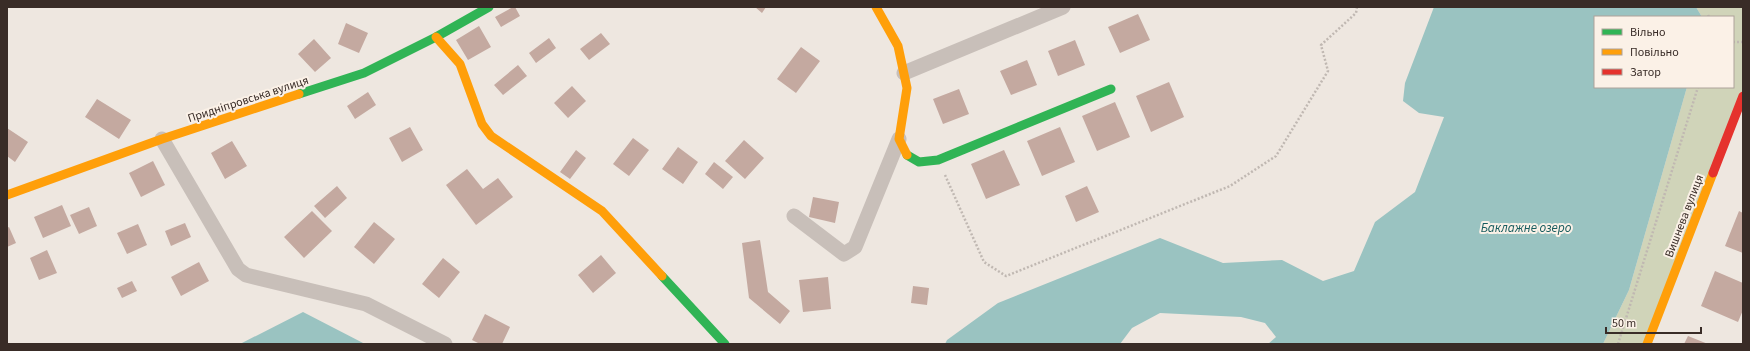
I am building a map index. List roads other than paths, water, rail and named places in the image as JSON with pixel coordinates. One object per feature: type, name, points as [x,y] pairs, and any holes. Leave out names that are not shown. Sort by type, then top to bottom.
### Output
[{"type":"street","name":"Придніпровська вулиця","points":[[7,195],[162,139],[364,73],[436,37],[489,7]]},
{"type":"street","points":[[794,216],[844,254],[855,247],[900,138],[907,88],[898,46],[876,7]]},
{"type":"street","points":[[904,73],[1063,7]]},
{"type":"street","points":[[436,37],[460,64],[482,124],[491,136],[602,211],[725,344]]},
{"type":"street","points":[[900,138],[906,154],[919,162],[938,160],[1111,89]]},
{"type":"street","name":"Вишнева вулиця","points":[[1647,344],[1743,96]]},
{"type":"street","points":[[162,139],[238,268],[246,275],[366,304],[445,344]]},
{"type":"water","name":"Баклажне озеро","points":[[1434,7],[1696,7],[1701,16],[1594,16],[1594,88],[1687,88],[1629,290],[1603,344],[1268,344],[1276,337],[1265,323],[1241,317],[1160,313],[1132,328],[1120,344],[945,344],[947,340],[998,303],[1160,238],[1223,263],[1282,260],[1323,281],[1354,271],[1375,222],[1415,192],[1444,117],[1419,113],[1403,101],[1405,83]]},
{"type":"water","points":[[303,312],[365,344],[240,344]]}]
